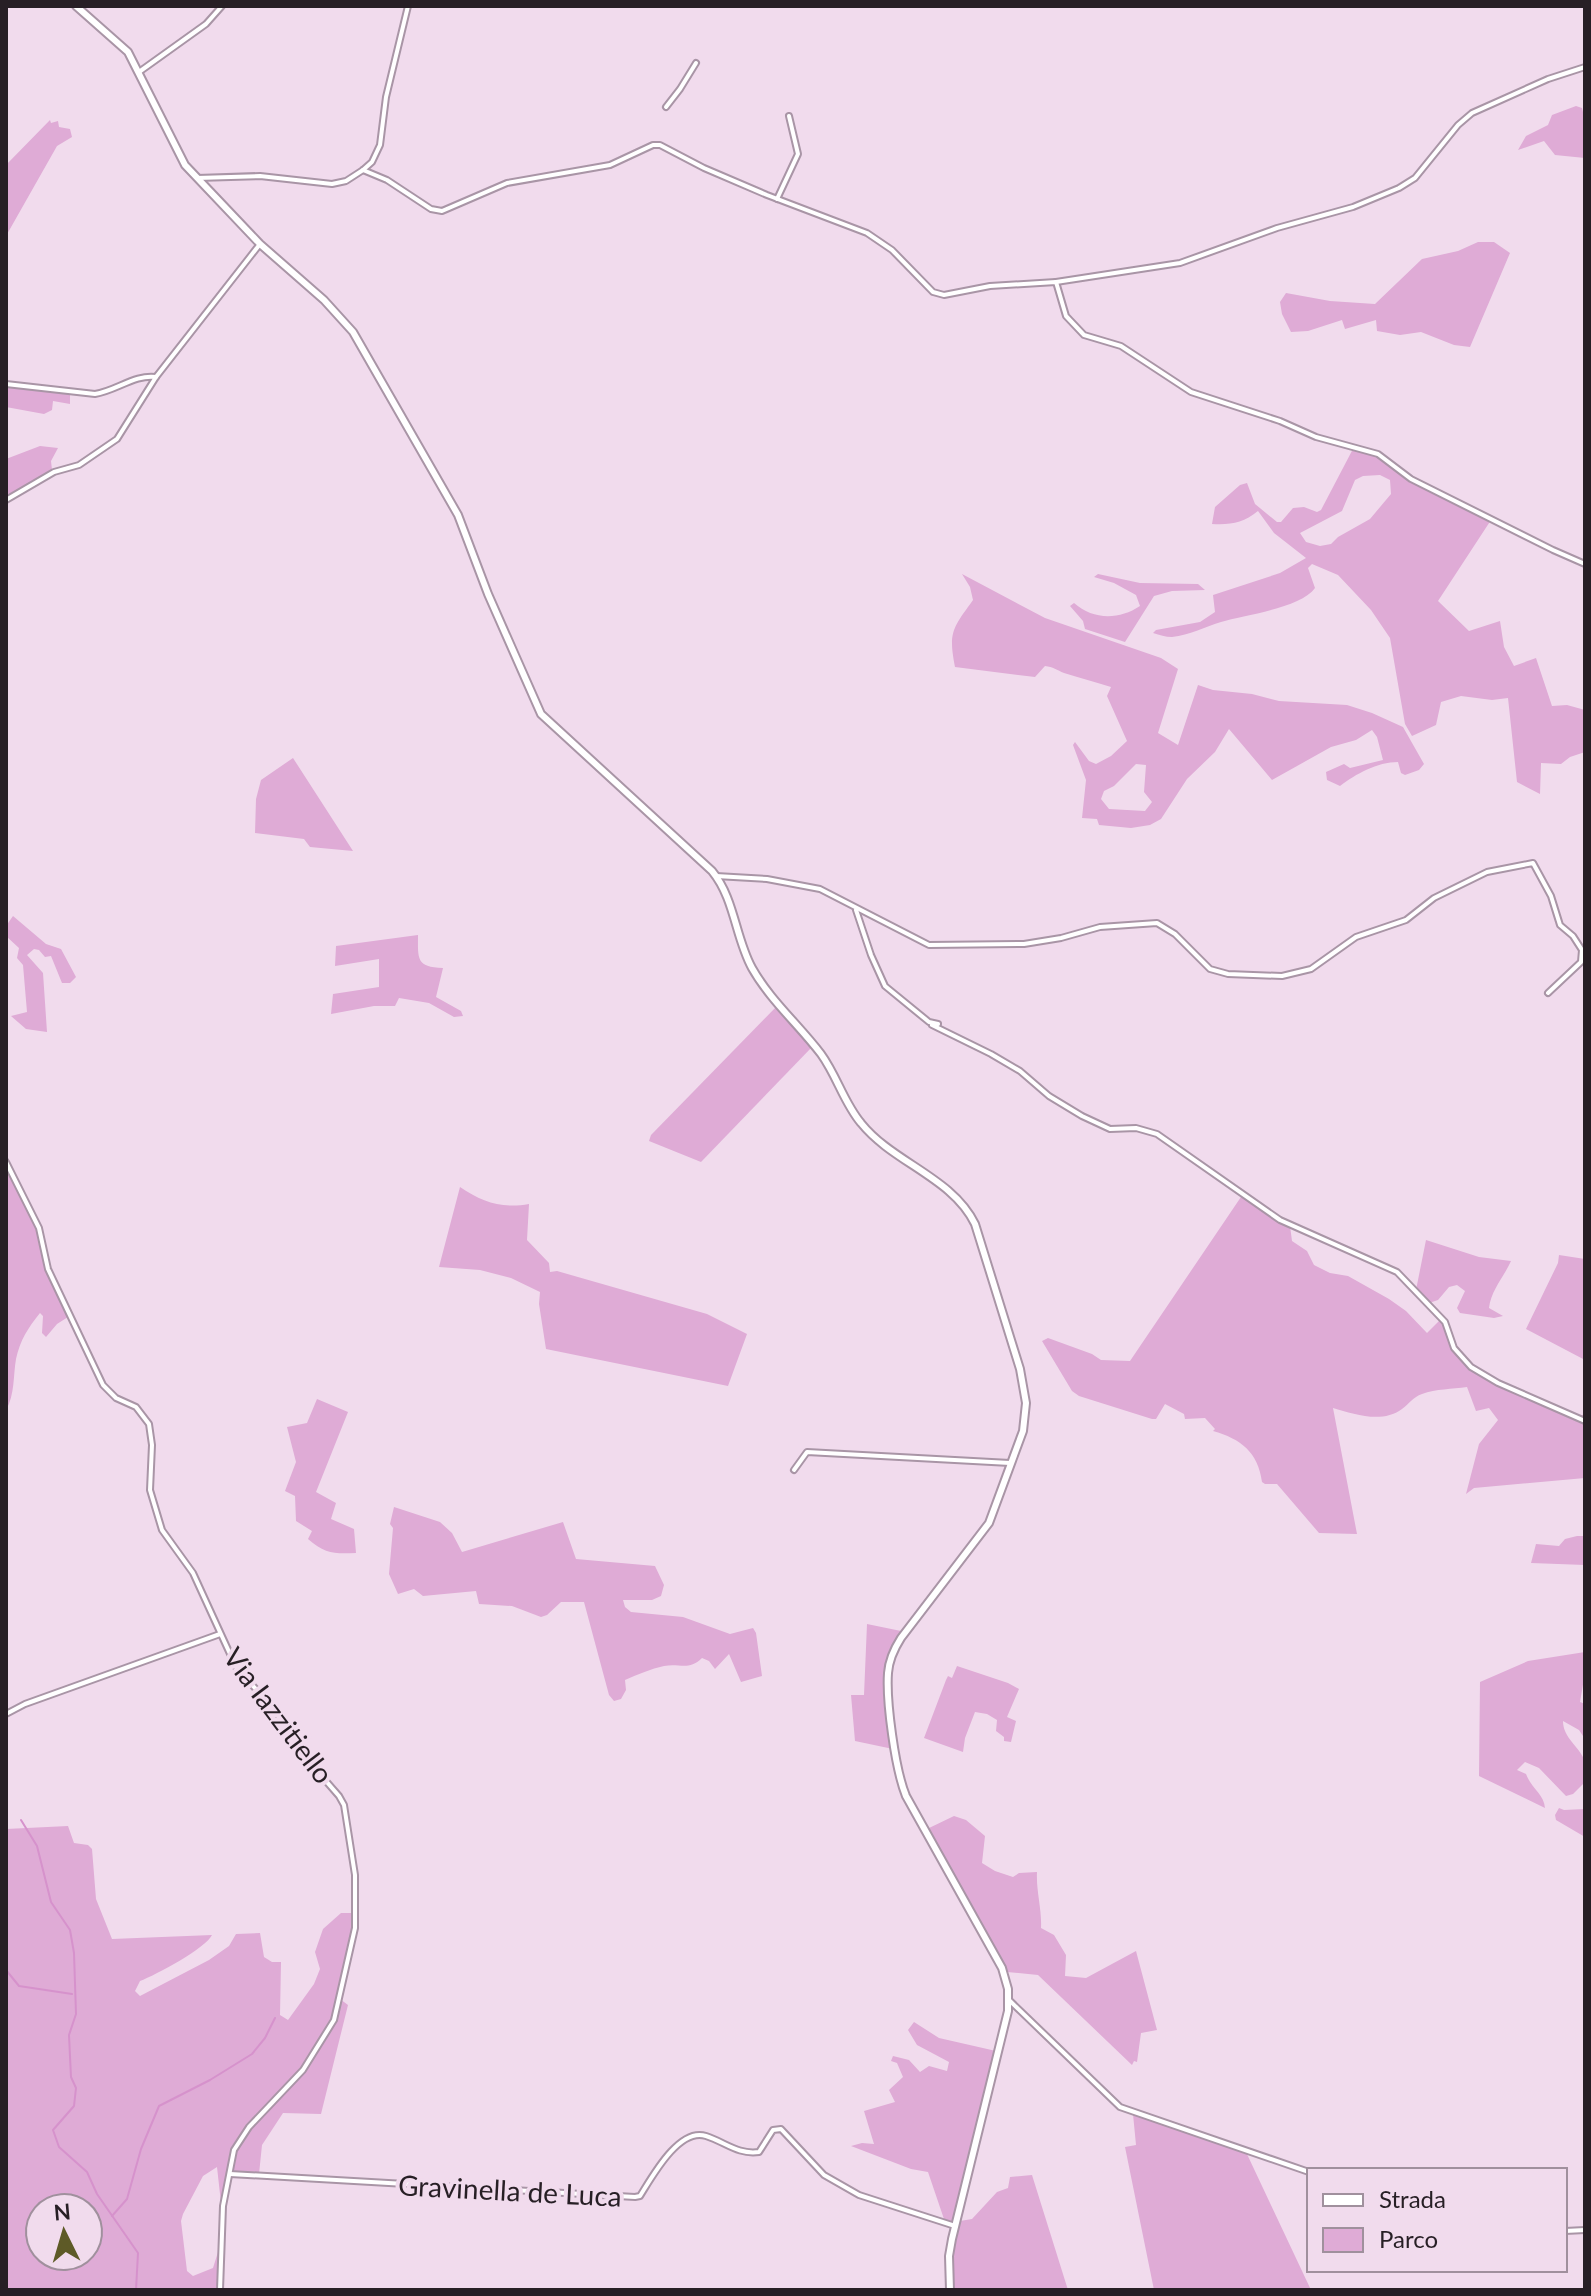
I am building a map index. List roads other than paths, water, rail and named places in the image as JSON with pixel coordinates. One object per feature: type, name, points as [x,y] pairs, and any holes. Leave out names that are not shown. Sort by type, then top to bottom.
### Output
[{"type":"main road","points":[[76,6],[124,48],[139,72],[177,152],[197,178],[260,244],[339,315],[367,355],[458,515],[488,594],[541,714],[716,876],[752,968],[821,1054],[859,1121],[878,1140],[948,1191],[969,1213],[1024,1388],[1025,1422],[1013,1463],[989,1523],[894,1649],[888,1681],[901,1783],[1007,1980],[1008,2011],[949,2256],[950,2290]]},
{"type":"street","points":[[139,72],[206,24],[222,6]]},
{"type":"street","points":[[197,178],[260,176],[332,184],[363,170],[372,162],[380,145],[386,97],[408,6]]},
{"type":"street","points":[[666,107],[696,63]]},
{"type":"street","points":[[363,170],[387,180],[431,209],[442,211],[507,183],[610,165],[653,145],[660,145],[704,168],[867,233],[892,250],[929,290],[938,294],[955,293],[990,286],[1056,282],[1180,263],[1277,228],[1353,207],[1415,178],[1458,125],[1472,113],[1548,79],[1585,67]]},
{"type":"street","points":[[777,199],[798,154],[789,116]]},
{"type":"street","points":[[6,500],[54,472],[79,465],[117,439],[156,377],[260,244]]},
{"type":"street","points":[[1056,282],[1066,316],[1084,335],[1121,346],[1191,392],[1280,421],[1316,437],[1378,454],[1411,479],[1585,564]]},
{"type":"street","points":[[6,384],[95,394],[108,392],[139,378],[156,377]]},
{"type":"street","points":[[716,876],[748,877],[806,886],[832,895],[923,944],[941,947],[1024,944],[1100,927],[1157,923],[1175,934],[1210,969],[1228,974],[1282,976],[1311,969],[1356,937],[1406,920],[1434,898],[1487,872],[1533,863],[1551,896],[1560,925],[1573,936],[1582,950],[1581,962],[1548,993]]},
{"type":"street","points":[[856,908],[885,986],[935,1024],[1020,1071],[1049,1096],[1082,1116],[1110,1129],[1136,1128],[1162,1137],[1280,1220],[1392,1269],[1445,1322],[1454,1348],[1471,1367],[1498,1383],[1585,1421]]},
{"type":"street","name":"Via Iazzitiello","points":[[6,1162],[39,1228],[55,1286],[103,1385],[116,1398],[136,1407],[149,1424],[152,1445],[150,1490],[162,1530],[193,1573],[229,1655],[242,1675],[273,1708],[344,1805],[355,1875],[357,1913],[331,2027],[303,2070],[239,2139],[234,2150],[221,2222],[220,2290]]},
{"type":"street","points":[[794,1470],[807,1452],[1013,1463]]},
{"type":"street","points":[[6,1714],[25,1704],[220,1634]]},
{"type":"street","points":[[1009,2000],[1120,2107],[1307,2171]]},
{"type":"street","name":"Gravinella de Luca","points":[[230,2174],[635,2197],[640,2196],[670,2151],[683,2141],[705,2135],[726,2147],[749,2153],[759,2152],[773,2130],[781,2129],[824,2175],[859,2195],[955,2226]]},
{"type":"waterway","points":[[21,1820],[37,1846],[51,1902],[70,1930],[74,1953],[76,2014],[69,2035],[71,2077],[76,2088],[74,2106],[53,2130],[59,2147],[87,2172],[97,2194],[138,2253],[136,2290]]},
{"type":"waterway","points":[[6,1970],[19,1986],[72,1994]]},
{"type":"waterway","points":[[112,2216],[127,2199],[141,2149],[159,2106],[252,2054],[275,2018]]}]
